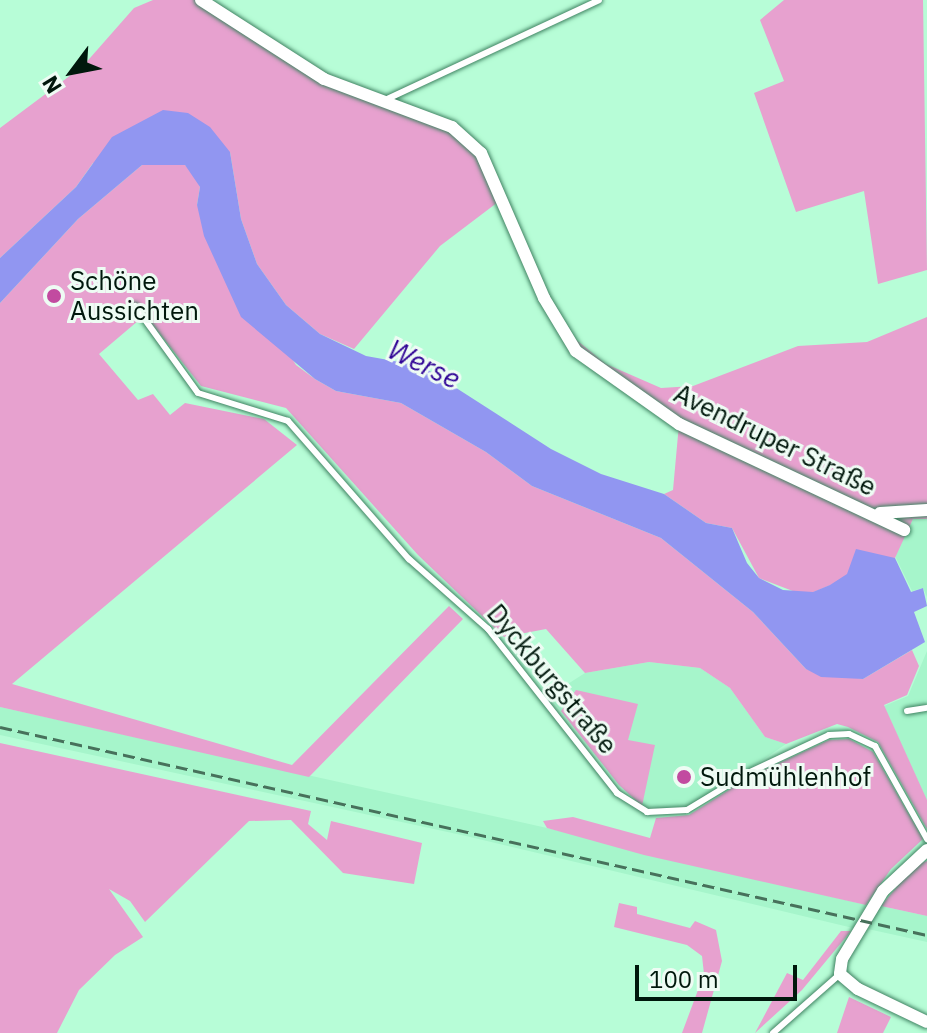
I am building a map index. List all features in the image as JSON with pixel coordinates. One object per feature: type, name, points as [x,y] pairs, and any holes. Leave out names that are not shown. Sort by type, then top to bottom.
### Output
[{"type":"street","name":"Avendruper Straße","points":[[208,2],[324,79],[452,127],[481,153],[544,298],[576,351],[679,424],[876,513],[927,510]]},
{"type":"street","points":[[876,513],[904,530]]},
{"type":"street","points":[[927,850],[883,891],[842,959],[840,974],[858,989],[927,1022]]},
{"type":"lane","points":[[385,100],[599,0]]},
{"type":"lane","name":"Dyckburgstraße","points":[[135,306],[198,393],[288,421],[409,559],[488,629],[617,793],[647,812],[687,810],[748,773],[829,735],[849,734],[875,746],[927,839]]},
{"type":"lane","points":[[907,711],[927,708]]},
{"type":"lane","points":[[773,1033],[840,974]]},
{"type":"shaded area","points":[[153,0],[201,0],[324,79],[452,127],[481,153],[502,199],[440,246],[354,349],[320,334],[286,305],[257,264],[241,219],[230,152],[93,163],[76,187],[0,258],[0,128],[83,66],[134,8]]},
{"type":"shaded area","points":[[784,0],[923,0],[927,270],[878,284],[864,191],[796,212],[754,93],[784,81],[760,20]]},
{"type":"shaded area","points":[[142,165],[185,165],[194,174],[200,187],[197,205],[296,365],[315,379],[336,391],[401,403],[486,452],[532,486],[661,538],[753,612],[806,669],[863,679],[912,650],[919,666],[907,695],[884,705],[927,800],[927,829],[878,742],[848,727],[837,724],[786,744],[765,737],[730,688],[700,668],[649,662],[585,673],[546,629],[504,637],[418,555],[286,408],[201,386],[145,315],[99,354],[138,400],[153,394],[170,415],[185,403],[264,419],[297,445],[12,684],[292,765],[449,606],[463,619],[309,777],[0,707],[0,303],[78,219]]},
{"type":"shaded area","points":[[927,317],[927,519],[913,519],[895,558],[814,592],[798,593],[759,578],[732,528],[706,523],[664,494],[673,490],[679,424],[576,351],[558,325],[606,364],[661,388],[693,386],[798,346],[867,342]]},
{"type":"shaded area","points":[[913,519],[927,519],[927,597],[923,588],[912,591],[895,556]]},
{"type":"shaded area","points":[[927,651],[927,801],[884,706],[908,696]]},
{"type":"shaded area","points":[[649,662],[700,668],[730,688],[765,737],[786,744],[701,802],[672,809],[642,806],[619,785],[549,696],[585,673]]},
{"type":"shaded area","points":[[576,690],[638,704],[628,740],[655,745],[642,806],[619,785],[561,711]]},
{"type":"shaded area","points":[[0,707],[547,828],[866,905],[853,928],[466,836],[0,735]]},
{"type":"shaded area","points":[[849,739],[873,752],[923,839],[891,869],[866,905],[644,855],[547,828],[543,821],[573,817],[650,838],[656,818],[689,815],[751,776],[829,740]]},
{"type":"shaded area","points":[[0,743],[311,811],[308,824],[327,840],[331,821],[422,843],[414,884],[343,873],[291,820],[249,821],[145,922],[130,901],[109,889],[143,937],[115,955],[79,990],[57,1033],[0,1033]]},
{"type":"shaded area","points":[[927,861],[927,916],[881,906],[915,865]]},
{"type":"shaded area","points":[[619,903],[637,907],[637,914],[690,928],[695,921],[716,930],[722,961],[702,1033],[682,1033],[704,974],[702,956],[687,945],[614,927]]},
{"type":"shaded area","points":[[881,906],[927,916],[927,942],[868,929]]},
{"type":"shaded area","points":[[841,931],[851,931],[802,990],[755,1033],[787,973],[803,980]]},
{"type":"shaded area","points":[[849,997],[891,1017],[883,1033],[837,1033]]},
{"type":"water","points":[[163,110],[188,113],[210,127],[230,152],[241,219],[257,264],[286,305],[320,334],[366,356],[422,366],[551,449],[601,474],[664,494],[706,523],[732,528],[747,563],[759,578],[783,590],[813,592],[830,585],[847,574],[856,549],[895,558],[911,592],[923,588],[927,606],[914,612],[925,642],[863,679],[821,677],[806,669],[753,612],[661,538],[532,486],[486,452],[401,403],[336,391],[315,379],[241,317],[204,236],[197,205],[200,187],[185,165],[142,165],[78,219],[0,303],[0,258],[76,187],[112,137]]},
{"type":"railway","points":[[0,727],[927,935]]},
{"type":"place","name":"Schöne Aussichten","points":[[54,296]]},
{"type":"place","name":"Sudmühlenhof","points":[[684,777]]},
{"type":"water label","name":"Werse","points":[[424,364]]}]
